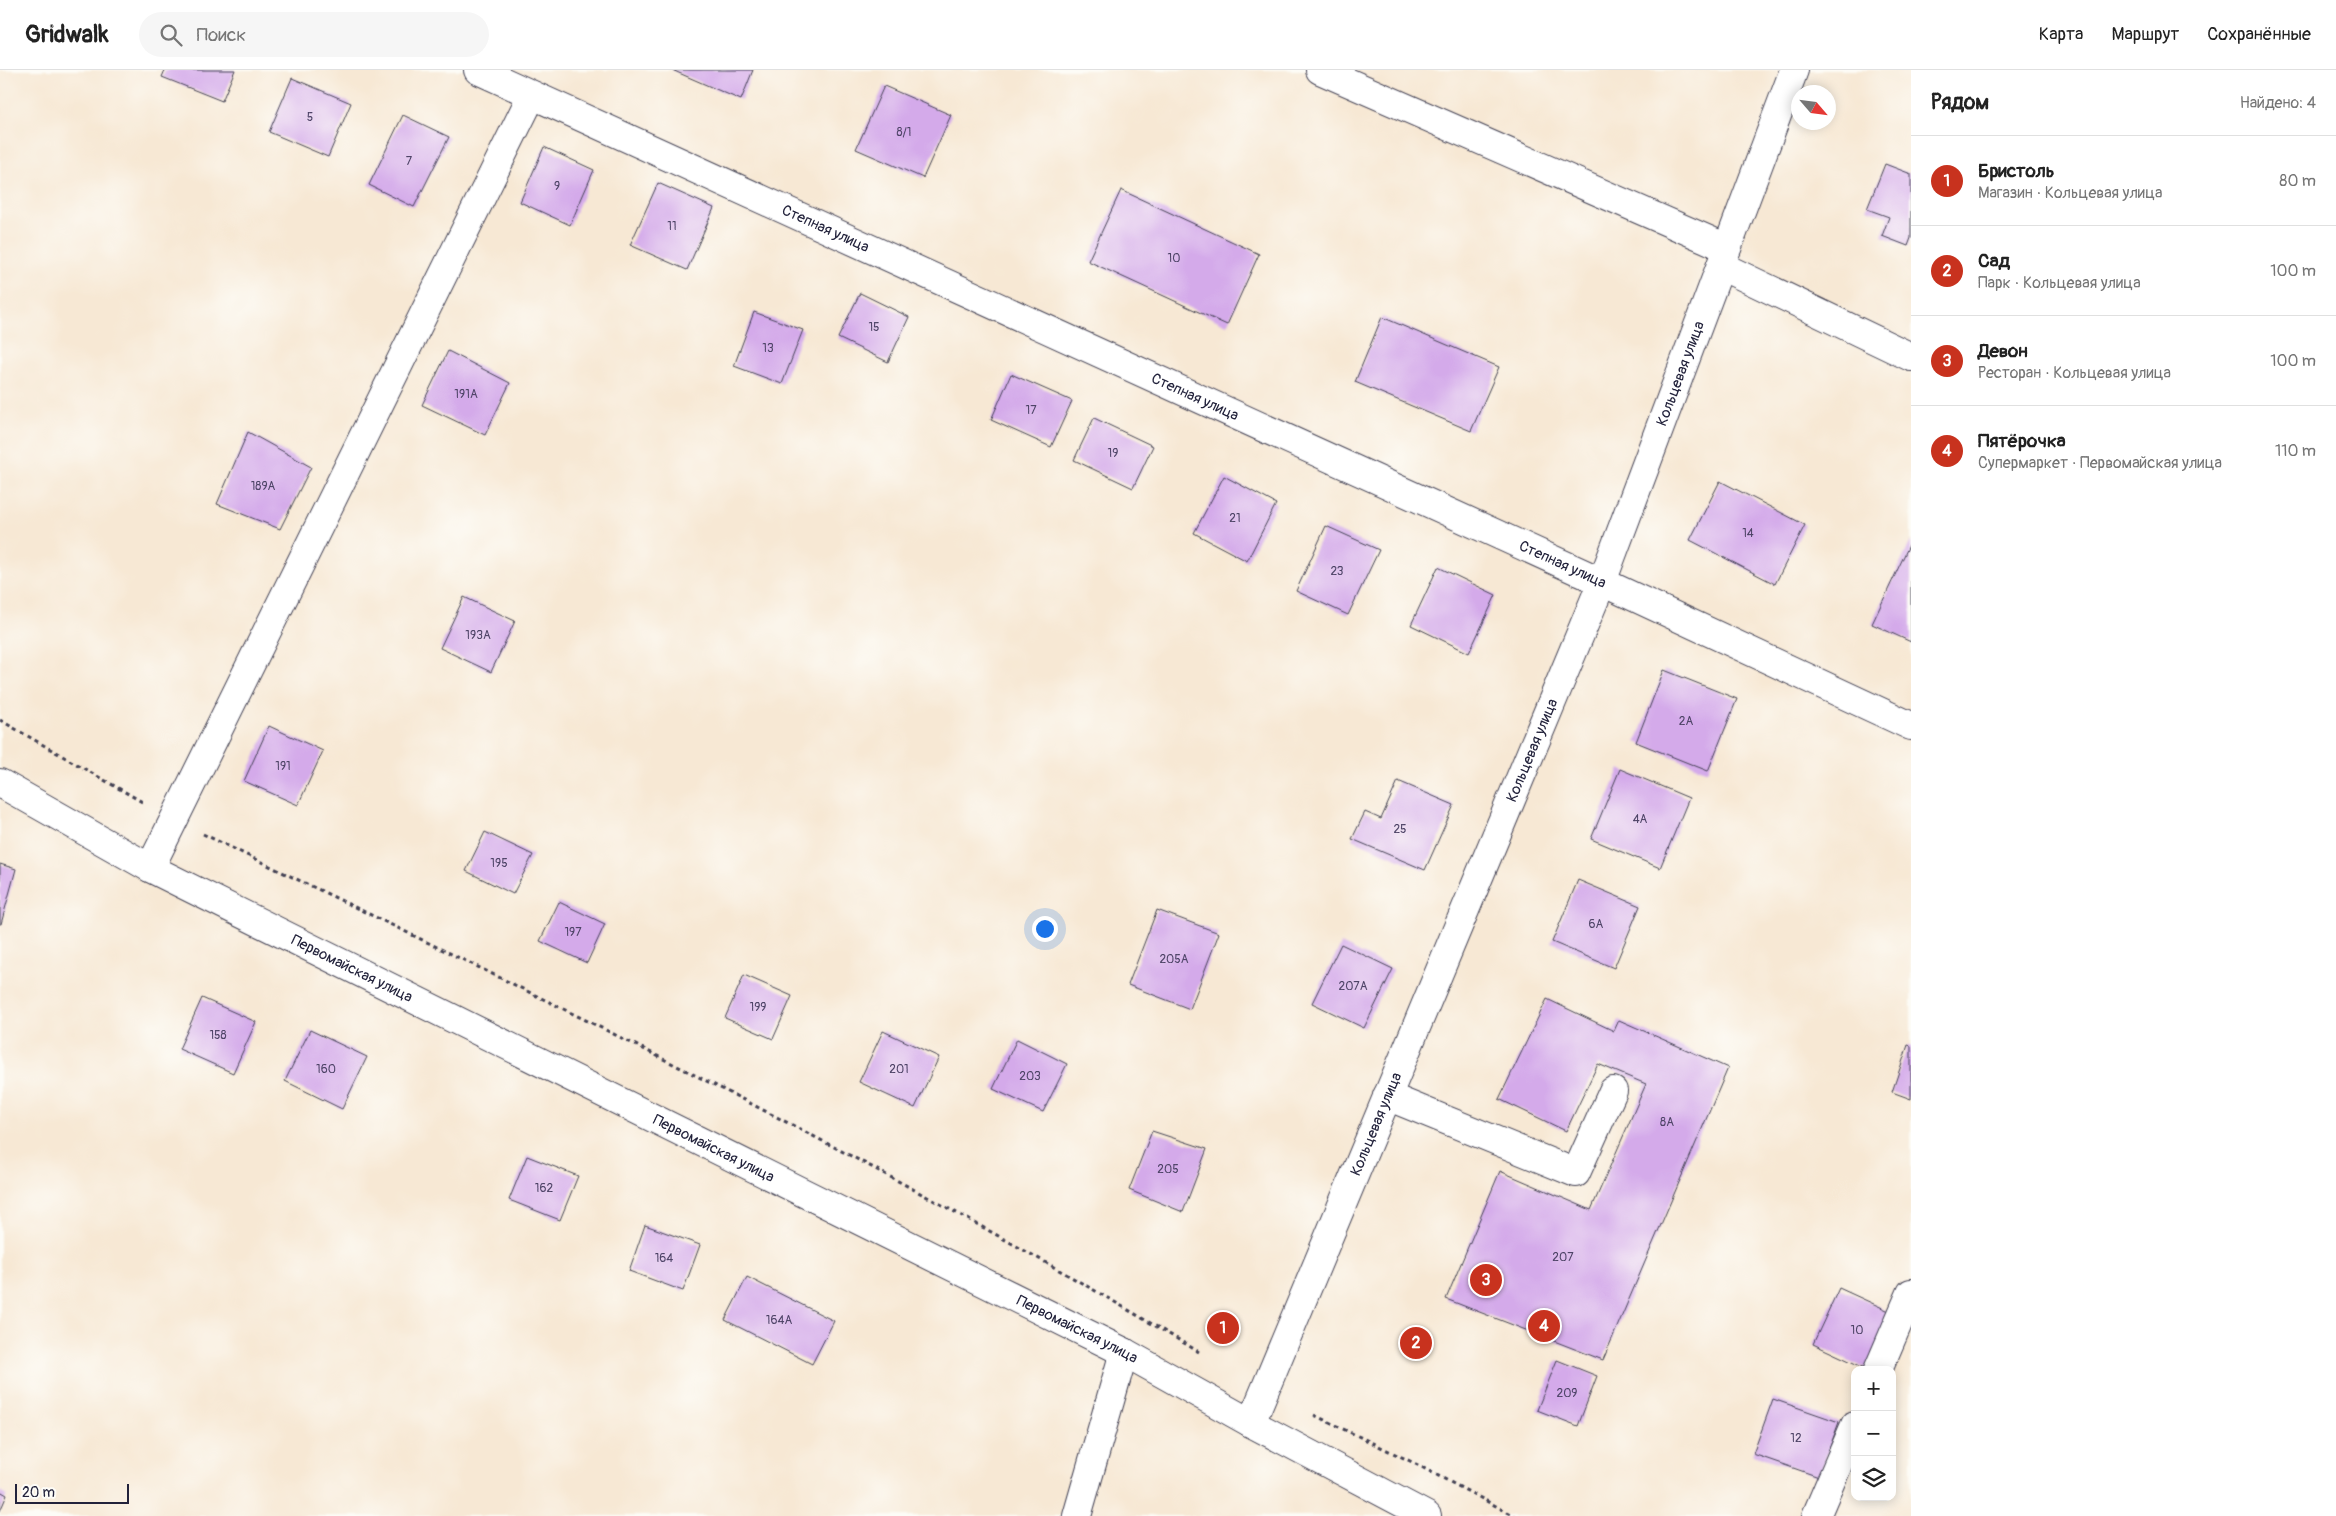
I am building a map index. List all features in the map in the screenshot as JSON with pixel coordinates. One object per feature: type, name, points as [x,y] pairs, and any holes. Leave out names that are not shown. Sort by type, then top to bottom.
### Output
[{"type":"street","name":"Степная улица","points":[[478,70],[1602,582],[1911,726]]},
{"type":"street","points":[[1320,70],[1724,257],[1911,357]]},
{"type":"street","name":"Кольцевая улица","points":[[1251,1423],[1602,582],[1794,70]]},
{"type":"street","points":[[150,868],[172,819],[532,95]]},
{"type":"street","name":"Первомайская улица","points":[[0,783],[150,868],[1124,1352],[1251,1423],[1427,1516]]},
{"type":"street","points":[[1387,1096],[1576,1173],[1614,1091]]},
{"type":"street","points":[[1880,1366],[1911,1292]]},
{"type":"street","points":[[1077,1516],[1124,1352]]},
{"type":"street","points":[[1816,1516],[1851,1434]]},
{"type":"path","points":[[0,720],[172,819],[538,995],[892,1177],[1090,1287],[1206,1356]]},
{"type":"path","points":[[1264,1391],[1410,1461],[1515,1516]]},
{"type":"building","points":[[165,70],[235,70],[222,101],[162,77]]},
{"type":"building","points":[[672,70],[753,70],[741,100]]},
{"type":"building","points":[[292,78],[351,103],[328,157],[269,132]]},
{"type":"building","points":[[884,86],[951,115],[923,178],[856,149]]},
{"type":"building","points":[[403,115],[449,137],[414,207],[369,185]]},
{"type":"building","points":[[544,147],[594,170],[570,225],[520,202]]},
{"type":"building","points":[[1885,164],[1911,174],[1911,238],[1908,246],[1882,236],[1889,217],[1867,209]]},
{"type":"building","points":[[658,183],[714,208],[687,270],[630,245]]},
{"type":"building","points":[[1121,190],[1259,254],[1227,325],[1088,261]]},
{"type":"building","points":[[860,293],[909,317],[888,362],[838,338]]},
{"type":"building","points":[[754,312],[803,330],[782,384],[734,366]]},
{"type":"building","points":[[1382,317],[1499,367],[1471,431],[1355,382]]},
{"type":"building","points":[[448,351],[510,383],[485,435],[422,405]]},
{"type":"building","points":[[1011,374],[1072,401],[1051,447],[991,420]]},
{"type":"building","points":[[1094,418],[1153,446],[1133,488],[1074,460]]},
{"type":"building","points":[[248,432],[311,467],[280,529],[217,504]]},
{"type":"building","points":[[1224,476],[1276,504],[1247,561],[1194,533]]},
{"type":"building","points":[[1720,481],[1805,525],[1775,584],[1690,540]]},
{"type":"building","points":[[1326,526],[1379,550],[1348,615],[1296,591]]},
{"type":"building","points":[[1911,541],[1911,642],[1872,624]]},
{"type":"building","points":[[1438,567],[1496,595],[1469,653],[1411,625]]},
{"type":"building","points":[[464,597],[515,621],[491,672],[440,648]]},
{"type":"building","points":[[1664,670],[1737,699],[1708,771],[1636,742]]},
{"type":"building","points":[[269,726],[323,751],[298,805],[244,781]]},
{"type":"building","points":[[1620,769],[1689,798],[1660,868],[1591,839]]},
{"type":"building","points":[[1398,781],[1454,805],[1425,870],[1352,839],[1365,812],[1381,819]]},
{"type":"building","points":[[485,832],[533,855],[513,894],[466,871]]},
{"type":"building","points":[[0,864],[16,869],[1,924],[0,924]]},
{"type":"building","points":[[1578,880],[1640,906],[1614,968],[1552,942]]},
{"type":"building","points":[[559,902],[605,924],[587,963],[540,941]]},
{"type":"building","points":[[1157,910],[1219,933],[1190,1009],[1128,985]]},
{"type":"building","points":[[1341,944],[1393,969],[1364,1028],[1312,1003]]},
{"type":"building","points":[[744,975],[792,996],[773,1039],[725,1018]]},
{"type":"building","points":[[202,998],[256,1022],[233,1073],[179,1049]]},
{"type":"building","points":[[1547,999],[1614,1031],[1619,1020],[1728,1068],[1603,1360],[1446,1299],[1500,1171],[1591,1210],[1646,1084],[1598,1064],[1566,1131],[1499,1099]]},
{"type":"building","points":[[310,1030],[367,1057],[342,1109],[285,1081]]},
{"type":"building","points":[[883,1031],[939,1057],[915,1108],[859,1082]]},
{"type":"building","points":[[1017,1039],[1067,1064],[1043,1112],[993,1089]]},
{"type":"building","points":[[1908,1045],[1911,1046],[1911,1099],[1892,1092]]},
{"type":"building","points":[[1152,1131],[1207,1149],[1183,1212],[1129,1190]]},
{"type":"building","points":[[527,1156],[578,1176],[560,1220],[509,1200]]},
{"type":"building","points":[[645,1225],[700,1245],[683,1291],[629,1271]]},
{"type":"building","points":[[747,1277],[834,1321],[812,1364],[725,1320]]},
{"type":"building","points":[[1839,1288],[1900,1316],[1871,1366],[1860,1366],[1813,1344]]},
{"type":"building","points":[[1557,1360],[1597,1376],[1578,1426],[1537,1410]]},
{"type":"building","points":[[1773,1399],[1839,1422],[1819,1477],[1753,1454]]},
{"type":"building","points":[[0,1491],[7,1495],[0,1511]]},
{"type":"place","name":"Девон","points":[[1486,1280]]},
{"type":"place","name":"Пятёрочка","points":[[1544,1326]]},
{"type":"place","name":"Бристоль","points":[[1223,1328]]},
{"type":"place","name":"Сад","points":[[1416,1343]]}]
